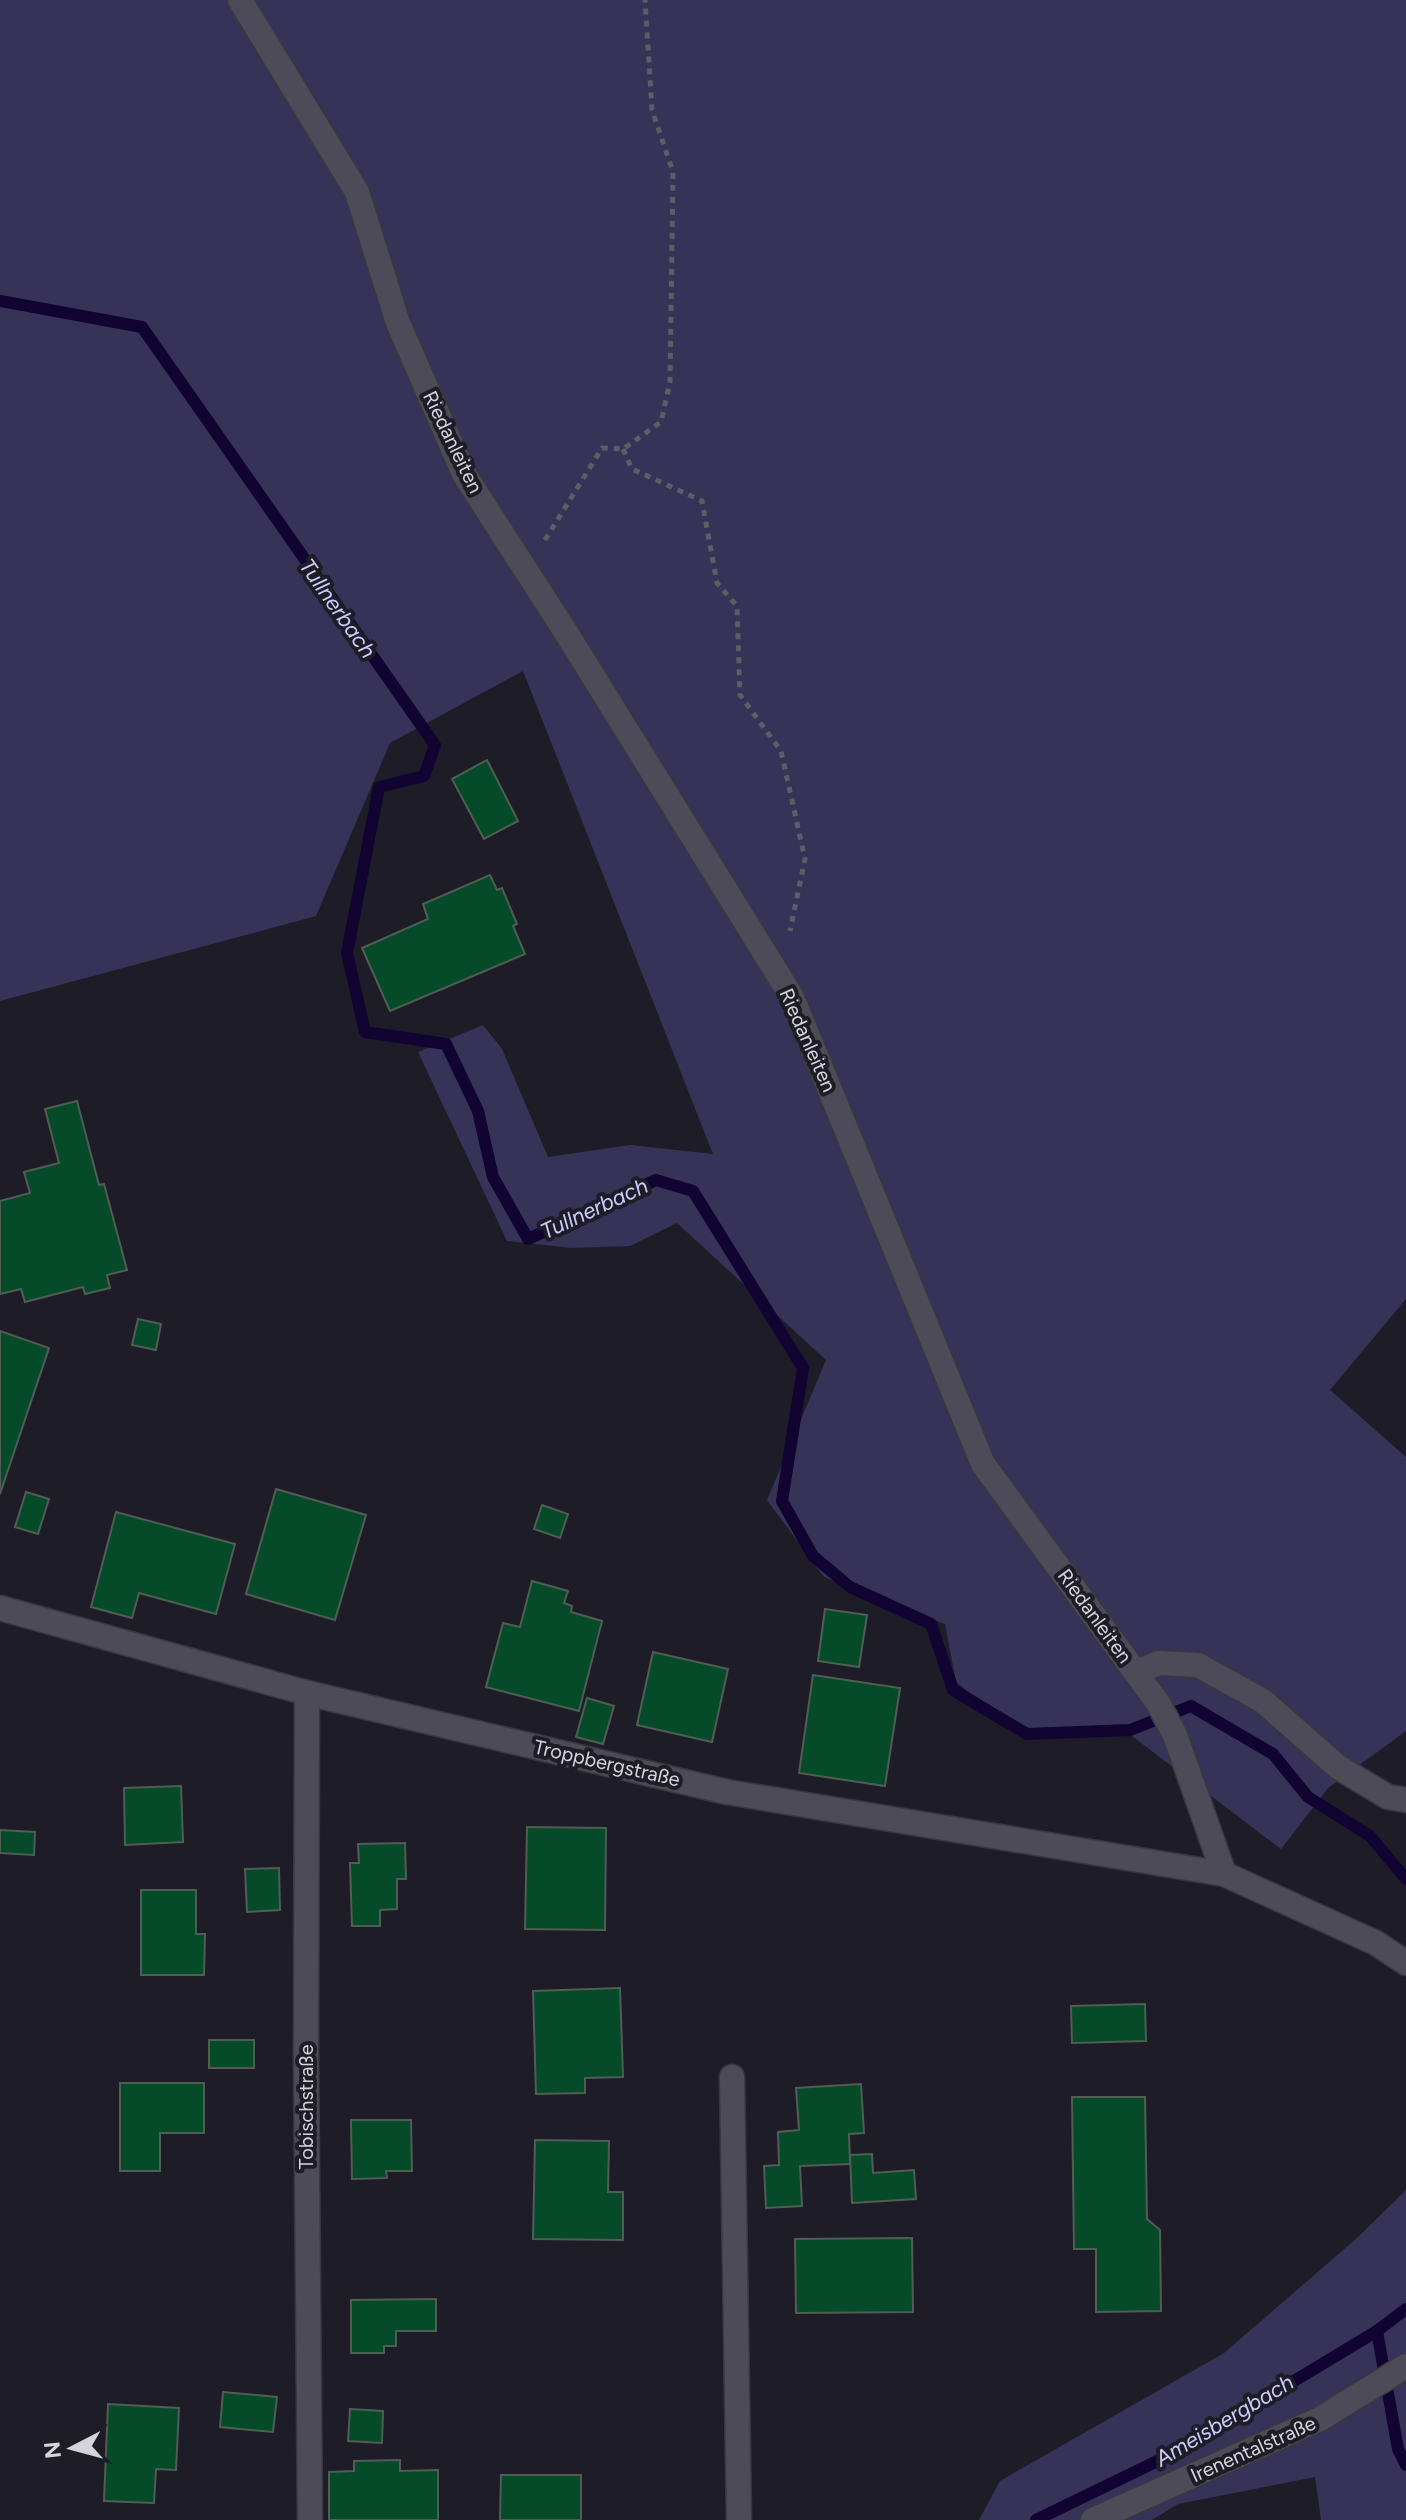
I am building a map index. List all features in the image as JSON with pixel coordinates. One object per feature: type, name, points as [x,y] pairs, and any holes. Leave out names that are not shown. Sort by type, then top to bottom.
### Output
[{"type":"street","name":"Riedanleiten","points":[[240,0],[357,192],[398,323],[464,474],[792,997],[983,1464],[1158,1703],[1175,1735],[1224,1874]]},
{"type":"street","name":"Troppbergstraße","points":[[0,1608],[307,1693],[727,1792],[1224,1874]]},
{"type":"street","points":[[1136,1672],[1159,1663],[1198,1665],[1263,1701],[1338,1767],[1388,1797],[1406,1800]]},
{"type":"street","name":"Tobischstraße","points":[[307,1693],[310,2520]]},
{"type":"street","points":[[1224,1874],[1376,1943],[1406,1963]]},
{"type":"street","points":[[732,2077],[739,2520]]},
{"type":"street","name":"Irenentalstraße","points":[[1093,2520],[1320,2419],[1406,2366]]},
{"type":"path","points":[[527,571],[602,448],[623,449],[661,422],[670,382],[673,172],[652,110],[645,0]]},
{"type":"path","points":[[623,449],[632,469],[702,501],[717,583],[737,606],[740,695],[781,751],[805,859],[781,979]]},
{"type":"shaded area","points":[[0,0],[1406,0],[1406,1299],[1330,1390],[1406,1457],[1406,1731],[1328,1788],[1281,1849],[1124,1730],[1022,1733],[956,1682],[945,1624],[824,1577],[767,1500],[826,1360],[677,1223],[630,1246],[572,1248],[507,1241],[418,1052],[483,1025],[502,1049],[548,1157],[630,1145],[713,1154],[523,671],[390,743],[316,916],[0,1001]]},
{"type":"shaded area","points":[[1406,2190],[1406,2520],[1321,2520],[1315,2477],[1178,2504],[1152,2520],[979,2520],[1000,2481],[1224,2353],[1357,2238]]},
{"type":"building","points":[[487,760],[518,821],[484,839],[452,779]]},
{"type":"building","points":[[490,875],[497,890],[502,888],[525,954],[390,1011],[362,948],[428,919],[423,904]]},
{"type":"building","points":[[77,1101],[99,1185],[104,1184],[127,1270],[107,1275],[110,1288],[85,1294],[83,1287],[25,1302],[21,1289],[0,1294],[0,1201],[30,1193],[24,1172],[59,1163],[45,1109]]},
{"type":"building","points":[[138,1319],[161,1324],[156,1350],[132,1345]]},
{"type":"building","points":[[0,1331],[49,1348],[0,1494]]},
{"type":"building","points":[[276,1489],[366,1515],[335,1620],[246,1594]]},
{"type":"building","points":[[26,1492],[49,1499],[38,1534],[15,1527]]},
{"type":"building","points":[[542,1505],[568,1514],[560,1538],[534,1529]]},
{"type":"building","points":[[116,1512],[235,1544],[216,1614],[139,1593],[132,1618],[91,1607]]},
{"type":"building","points":[[532,1581],[568,1591],[564,1603],[572,1606],[571,1612],[602,1621],[579,1711],[486,1687],[503,1623],[520,1627]]},
{"type":"building","points":[[825,1609],[867,1615],[859,1667],[818,1661]]},
{"type":"building","points":[[653,1652],[728,1669],[712,1742],[637,1725]]},
{"type":"building","points":[[813,1675],[900,1688],[885,1786],[799,1773]]},
{"type":"building","points":[[587,1698],[614,1706],[603,1744],[576,1737]]},
{"type":"building","points":[[181,1786],[183,1842],[125,1845],[124,1788]]},
{"type":"building","points":[[527,1827],[606,1828],[605,1930],[525,1929]]},
{"type":"building","points":[[0,1830],[35,1832],[34,1855],[0,1853]]},
{"type":"building","points":[[405,1843],[406,1879],[397,1879],[397,1909],[380,1910],[380,1926],[352,1926],[350,1863],[359,1863],[358,1844]]},
{"type":"building","points":[[279,1868],[280,1910],[247,1912],[245,1869]]},
{"type":"building","points":[[141,1890],[196,1890],[196,1934],[205,1934],[204,1975],[141,1975]]},
{"type":"building","points":[[620,1988],[623,2077],[585,2078],[585,2093],[536,2094],[533,1991]]},
{"type":"building","points":[[1145,2004],[1146,2041],[1072,2043],[1071,2006]]},
{"type":"building","points":[[209,2040],[254,2040],[254,2068],[209,2068]]},
{"type":"building","points":[[120,2083],[204,2083],[204,2133],[160,2133],[160,2171],[120,2171]]},
{"type":"building","points":[[861,2084],[864,2133],[849,2134],[850,2164],[800,2166],[802,2206],[766,2208],[764,2166],[779,2165],[778,2132],[799,2130],[796,2088]]},
{"type":"building","points":[[1072,2097],[1145,2097],[1147,2219],[1160,2230],[1161,2311],[1096,2312],[1096,2249],[1074,2249]]},
{"type":"building","points":[[351,2120],[411,2120],[412,2171],[386,2171],[387,2178],[352,2179]]},
{"type":"building","points":[[535,2140],[609,2141],[608,2192],[623,2192],[623,2240],[533,2239]]},
{"type":"building","points":[[872,2154],[873,2173],[914,2170],[916,2199],[852,2203],[850,2155]]},
{"type":"building","points":[[912,2238],[913,2312],[796,2313],[795,2239]]},
{"type":"building","points":[[436,2299],[436,2331],[396,2331],[396,2346],[384,2346],[384,2353],[351,2353],[351,2300]]},
{"type":"building","points":[[223,2392],[277,2397],[273,2432],[220,2427]]},
{"type":"building","points":[[108,2404],[179,2408],[176,2470],[156,2469],[154,2503],[104,2501]]},
{"type":"building","points":[[350,2409],[383,2411],[382,2443],[348,2441]]},
{"type":"building","points":[[400,2460],[400,2471],[438,2470],[438,2520],[329,2520],[329,2472],[354,2471],[354,2461]]},
{"type":"building","points":[[501,2475],[581,2475],[581,2520],[500,2520]]},
{"type":"waterway","name":"Tullnerbach","points":[[0,301],[142,327],[435,745],[424,776],[379,787],[347,953],[365,1032],[446,1044],[478,1111],[493,1177],[528,1239],[656,1180],[693,1191],[803,1368],[782,1501],[813,1556],[850,1587],[931,1624],[953,1690],[1027,1734],[1130,1730],[1191,1706],[1273,1754],[1308,1797],[1370,1836],[1406,1879]]},
{"type":"waterway","name":"Ameisbergbach","points":[[1036,2520],[1176,2452],[1377,2331],[1406,2309]]},
{"type":"waterway","points":[[1377,2331],[1398,2449],[1406,2465]]}]
